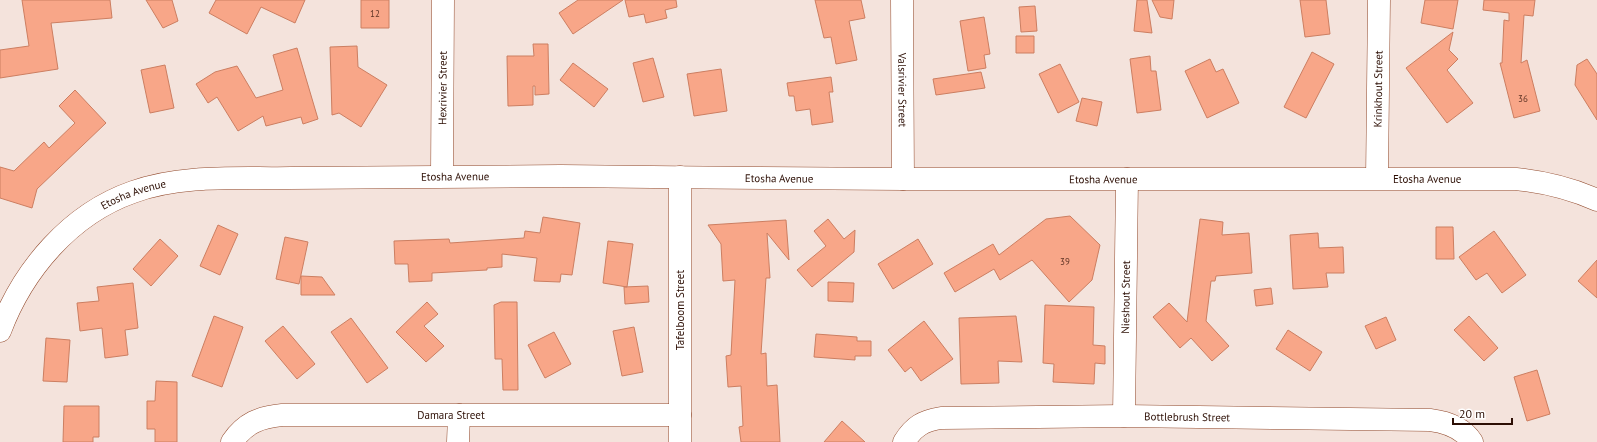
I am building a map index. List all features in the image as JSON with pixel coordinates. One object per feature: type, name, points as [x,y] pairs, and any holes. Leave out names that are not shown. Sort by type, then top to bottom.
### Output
[{"type":"street","name":"Hexrivier Street","points":[[442,176],[443,0]]},
{"type":"street","name":"Valsrivier Street","points":[[902,0],[903,180]]},
{"type":"street","name":"Krinkhout Street","points":[[1377,178],[1379,0]]},
{"type":"street","name":"Etosha Avenue","points":[[0,331],[9,307],[20,286],[34,267],[75,224],[94,211],[133,192],[161,185],[199,180],[442,176],[903,180],[1377,178],[1516,179],[1544,182],[1575,190],[1597,200]]},
{"type":"street","name":"Tafelboom Street","points":[[680,177],[680,442]]},
{"type":"street","name":"Nieshout Street","points":[[1124,416],[1127,179]]},
{"type":"street","name":"Damara Street","points":[[232,442],[244,427],[264,417],[282,415],[680,415]]},
{"type":"street","points":[[458,442],[459,415]]},
{"type":"street","name":"Bottlebrush Street","points":[[904,442],[916,426],[926,420],[941,418],[1124,416],[1430,420],[1453,426],[1465,434],[1472,442]]},
{"type":"building","points":[[22,0],[110,0],[112,18],[51,23],[58,69],[0,78],[0,50],[29,46]]},
{"type":"building","points":[[146,0],[172,0],[178,21],[163,28]]},
{"type":"building","points":[[216,0],[305,0],[295,23],[261,7],[247,34],[209,13]]},
{"type":"building","points":[[361,0],[389,0],[389,28],[361,28]]},
{"type":"building","points":[[578,0],[623,0],[573,34],[559,13]]},
{"type":"building","points":[[625,0],[676,0],[677,7],[665,10],[667,18],[646,23],[644,14],[629,17]]},
{"type":"building","points":[[815,0],[861,0],[865,18],[849,21],[857,60],[836,64],[831,37],[824,38]]},
{"type":"building","points":[[1137,0],[1147,0],[1152,33],[1134,31]]},
{"type":"building","points":[[1152,0],[1174,0],[1172,19],[1160,17]]},
{"type":"building","points":[[1300,0],[1326,0],[1330,34],[1305,37]]},
{"type":"building","points":[[1425,0],[1458,0],[1453,29],[1421,23]]},
{"type":"building","points":[[1484,0],[1535,0],[1533,16],[1524,15],[1521,63],[1527,60],[1540,111],[1514,118],[1500,63],[1502,63],[1504,20],[1509,21],[1509,13],[1483,10]]},
{"type":"building","points":[[1035,6],[1037,31],[1021,32],[1019,7]]},
{"type":"building","points":[[984,17],[990,54],[984,55],[986,68],[968,71],[960,21]]},
{"type":"building","points":[[1453,32],[1449,50],[1458,59],[1447,70],[1473,103],[1447,123],[1406,68]]},
{"type":"building","points":[[1016,36],[1034,36],[1034,53],[1016,53]]},
{"type":"building","points":[[533,44],[548,44],[549,94],[535,95],[535,86],[533,86],[533,105],[508,106],[507,56],[534,56]]},
{"type":"building","points":[[357,46],[358,67],[387,85],[361,127],[339,113],[332,115],[330,47]]},
{"type":"building","points":[[297,48],[318,119],[303,124],[301,117],[266,126],[263,116],[238,131],[217,97],[208,103],[196,84],[215,72],[237,66],[256,98],[283,90],[273,55]]},
{"type":"building","points":[[1312,52],[1334,64],[1306,118],[1284,107]]},
{"type":"building","points":[[1150,56],[1151,71],[1156,71],[1161,110],[1137,113],[1130,59]]},
{"type":"building","points":[[653,58],[664,97],[643,102],[633,63]]},
{"type":"building","points":[[1210,59],[1216,72],[1223,69],[1239,103],[1207,118],[1185,71]]},
{"type":"building","points":[[1587,59],[1597,74],[1597,120],[1575,85],[1577,65]]},
{"type":"building","points":[[573,63],[608,89],[594,107],[560,80]]},
{"type":"building","points":[[1060,64],[1079,102],[1058,113],[1039,74]]},
{"type":"building","points":[[165,65],[174,108],[150,113],[141,70]]},
{"type":"building","points":[[721,69],[727,111],[694,116],[687,74]]},
{"type":"building","points":[[981,72],[985,88],[936,95],[933,79]]},
{"type":"building","points":[[831,77],[833,92],[829,92],[833,122],[812,125],[810,109],[796,111],[794,96],[789,96],[787,83]]},
{"type":"building","points":[[75,90],[106,123],[37,189],[32,208],[0,198],[0,167],[14,171],[44,142],[49,148],[75,123],[59,106]]},
{"type":"building","points":[[1082,98],[1102,102],[1097,126],[1076,121]]},
{"type":"building","points":[[1070,216],[1100,245],[1092,280],[1069,302],[1032,260],[1000,280],[994,269],[955,292],[944,273],[993,244],[999,255],[1046,219]]},
{"type":"building","points":[[543,217],[580,223],[572,275],[561,274],[560,282],[534,281],[537,258],[502,254],[502,267],[487,268],[487,270],[432,273],[432,281],[409,282],[408,264],[395,264],[394,241],[449,239],[450,243],[524,238],[525,231],[540,233]]},
{"type":"building","points":[[828,219],[844,239],[855,230],[854,252],[812,287],[797,270],[826,246],[814,231]]},
{"type":"building","points":[[1200,219],[1223,222],[1222,235],[1249,233],[1252,273],[1216,276],[1215,281],[1211,281],[1206,321],[1229,346],[1212,361],[1191,338],[1180,348],[1153,317],[1169,303],[1187,322]]},
{"type":"building","points":[[786,220],[789,260],[767,233],[770,278],[766,278],[761,354],[766,353],[767,386],[777,385],[780,442],[741,442],[739,427],[743,426],[741,386],[728,387],[726,356],[731,355],[735,280],[723,281],[721,244],[708,225]]},
{"type":"building","points":[[218,225],[238,234],[220,275],[200,266]]},
{"type":"building","points":[[1436,227],[1453,227],[1454,259],[1436,259]]},
{"type":"building","points":[[1494,231],[1526,275],[1502,293],[1487,273],[1476,280],[1459,257]]},
{"type":"building","points":[[1318,233],[1319,248],[1343,247],[1344,273],[1326,273],[1328,287],[1293,289],[1290,235]]},
{"type":"building","points":[[285,237],[308,242],[299,284],[276,279]]},
{"type":"building","points":[[160,239],[178,256],[151,286],[133,269]]},
{"type":"building","points":[[918,239],[933,264],[893,289],[878,264]]},
{"type":"building","points":[[608,241],[633,244],[627,287],[603,283]]},
{"type":"building","points":[[1597,260],[1597,298],[1578,281]]},
{"type":"building","points":[[301,276],[322,277],[335,295],[301,295]]},
{"type":"building","points":[[828,282],[854,283],[853,302],[828,301]]},
{"type":"building","points":[[133,283],[138,328],[125,330],[128,355],[105,358],[102,328],[80,331],[77,303],[99,301],[97,287]]},
{"type":"building","points":[[648,286],[649,302],[625,304],[624,287]]},
{"type":"building","points":[[1271,288],[1273,304],[1256,306],[1254,290]]},
{"type":"building","points":[[427,302],[438,314],[424,326],[444,346],[426,362],[396,332]]},
{"type":"building","points":[[501,302],[517,302],[518,390],[503,390],[502,359],[495,359],[494,305]]},
{"type":"building","points":[[1045,305],[1094,307],[1093,345],[1105,346],[1105,364],[1095,363],[1094,384],[1053,382],[1054,364],[1043,363]]},
{"type":"building","points":[[214,316],[243,327],[222,387],[192,376]]},
{"type":"building","points":[[1016,316],[1022,362],[998,361],[999,383],[961,384],[959,318]]},
{"type":"building","points":[[1469,316],[1498,348],[1484,361],[1454,330]]},
{"type":"building","points":[[1386,317],[1396,340],[1376,349],[1365,326]]},
{"type":"building","points":[[351,318],[388,368],[367,383],[331,332]]},
{"type":"building","points":[[924,321],[953,359],[921,381],[911,367],[905,372],[888,350]]},
{"type":"building","points":[[283,326],[315,364],[297,379],[265,341]]},
{"type":"building","points":[[634,327],[643,372],[622,376],[613,331]]},
{"type":"building","points":[[1288,330],[1322,352],[1310,371],[1276,349]]},
{"type":"building","points":[[554,332],[571,364],[545,378],[528,345]]},
{"type":"building","points":[[816,334],[857,337],[857,341],[871,341],[871,356],[855,356],[855,360],[814,357]]},
{"type":"building","points":[[46,338],[70,340],[67,382],[43,381]]},
{"type":"building","points":[[1537,370],[1550,414],[1527,421],[1514,377]]},
{"type":"building","points":[[156,381],[177,382],[177,442],[155,442],[155,429],[147,429],[147,401],[155,401]]},
{"type":"building","points":[[64,406],[99,406],[99,437],[93,437],[93,442],[63,442]]},
{"type":"building","points":[[842,421],[865,442],[824,442]]}]
